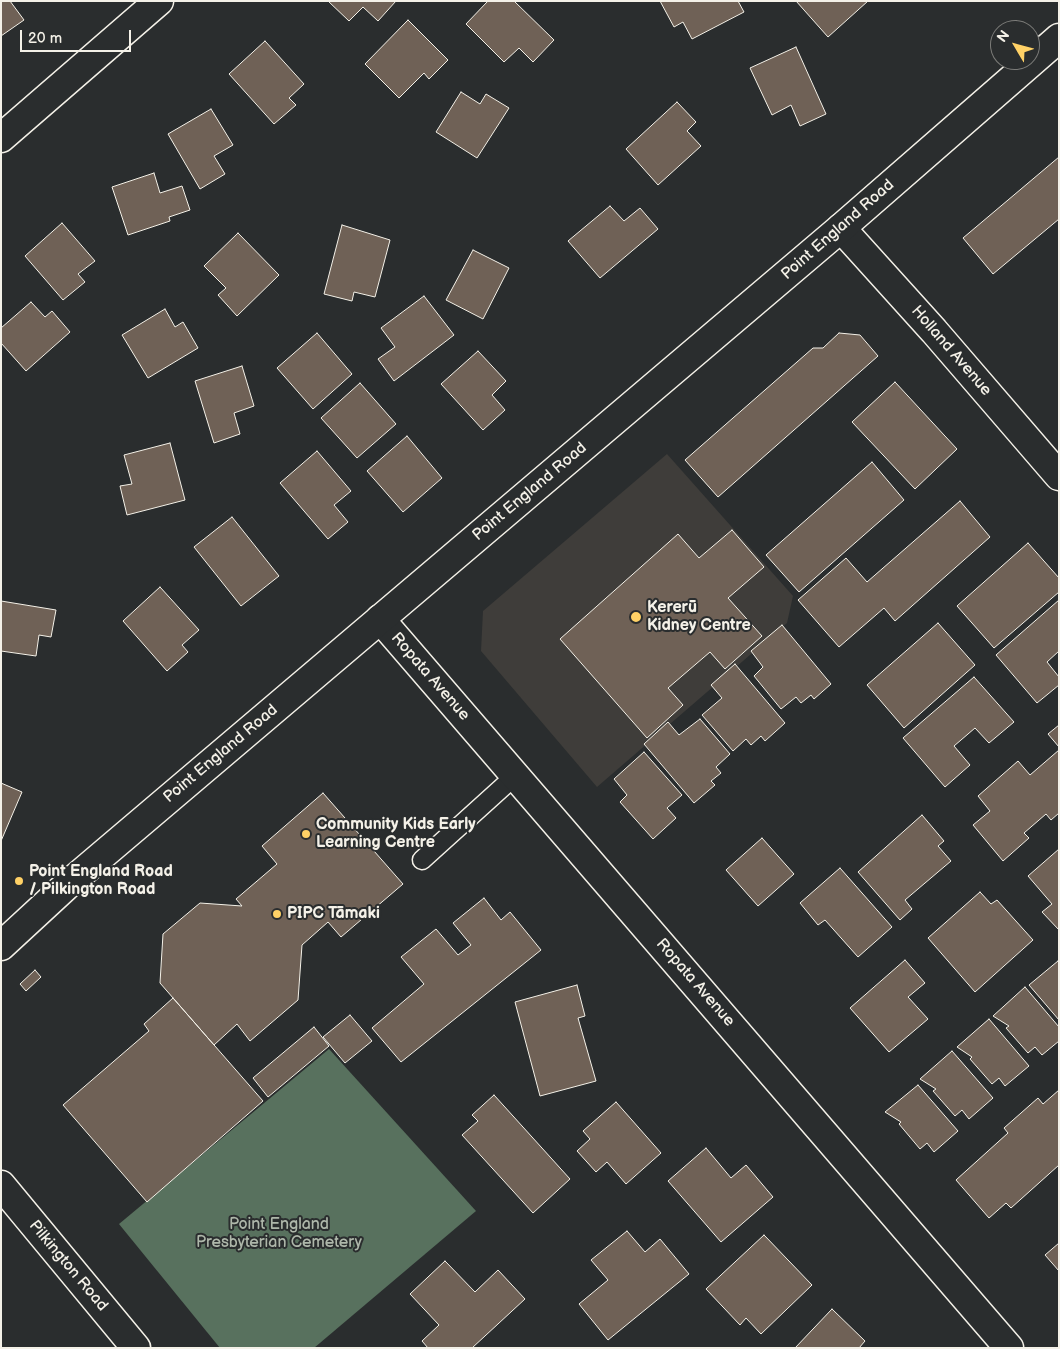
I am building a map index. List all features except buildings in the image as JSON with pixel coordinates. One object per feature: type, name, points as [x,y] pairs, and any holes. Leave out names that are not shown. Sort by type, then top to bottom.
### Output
[{"type":"street","points":[[1,138],[159,1]]},
{"type":"street","name":"Point England Road","points":[[1,946],[66,886],[841,228],[1059,38]]},
{"type":"street","name":"Holland Avenue","points":[[841,228],[934,331],[1059,476]]},
{"type":"street","name":"Ropata Avenue","points":[[380,619],[1009,1348]]},
{"type":"street","name":"Pilkington Road","points":[[1,1185],[136,1348]]},
{"type":"lane","points":[[422,860],[516,775]]},
{"type":"shaded area","name":"Kererū Kidney Centre","points":[[667,454],[793,596],[787,623],[597,787],[481,651],[483,611]]},
{"type":"green space","name":"Point England Presbyterian Cemetery","points":[[329,1049],[476,1211],[314,1348],[220,1348],[119,1224]]},
{"type":"place","name":"Kererū Kidney Centre","points":[[636,617]]},
{"type":"place","name":"Community Kids Early Learning Centre","points":[[306,834]]},
{"type":"place","name":"Point England Road / Pilkington Road","points":[[19,881]]},
{"type":"place","name":"PIPC Tāmaki","points":[[277,914]]}]
